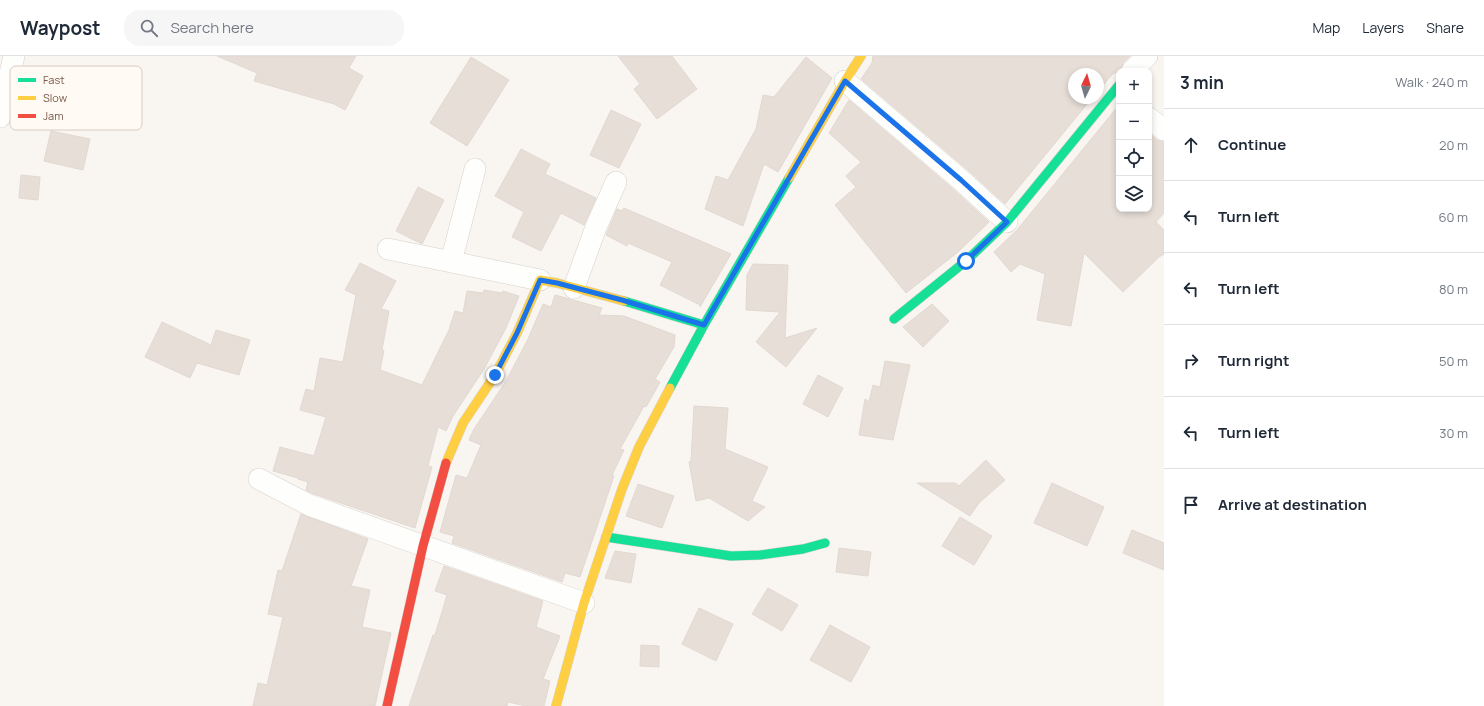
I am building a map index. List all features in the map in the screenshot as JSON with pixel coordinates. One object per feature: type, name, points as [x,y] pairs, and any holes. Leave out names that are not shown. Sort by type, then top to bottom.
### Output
[{"type":"street","points":[[12,66],[14,56]]},
{"type":"street","points":[[556,706],[584,603],[622,489],[638,447],[704,325],[845,81],[861,56]]},
{"type":"street","points":[[1135,68],[1146,56]]},
{"type":"street","points":[[0,117],[10,73]]},
{"type":"street","points":[[845,81],[961,180],[1007,222]]},
{"type":"street","points":[[894,319],[966,261],[1007,222],[1116,92]]},
{"type":"street","points":[[1152,120],[1164,130]]},
{"type":"street","points":[[451,262],[475,169]]},
{"type":"street","points":[[574,288],[596,227],[616,182]]},
{"type":"street","points":[[388,249],[557,283],[660,310],[704,325]]},
{"type":"street","points":[[387,706],[422,546],[446,462],[463,423],[495,375],[517,333],[540,280]]},
{"type":"street","points":[[259,479],[309,505],[584,603]]},
{"type":"street","points":[[606,537],[731,556],[760,556],[804,549],[826,543]]},
{"type":"building","points":[[217,56],[356,56],[349,68],[363,76],[345,110],[334,104],[254,81],[257,73]]},
{"type":"building","points":[[618,56],[672,56],[697,89],[657,119],[634,89],[640,84]]},
{"type":"building","points":[[873,56],[1130,56],[1123,63],[1121,68],[1116,68],[1116,73],[1114,73],[1104,84],[1104,68],[1068,68],[1068,104],[1087,104],[1005,204],[969,171],[861,79],[872,63]]},
{"type":"building","points":[[471,57],[509,80],[467,146],[430,123]]},
{"type":"building","points":[[806,57],[832,78],[778,172],[764,164],[743,226],[705,209],[716,176],[728,180],[756,129],[763,95],[774,97]]},
{"type":"building","points":[[849,100],[953,189],[989,222],[958,252],[906,293],[835,205],[856,187],[846,176],[861,162],[829,133]]},
{"type":"building","points":[[1116,109],[1116,212],[1152,212],[1152,136],[1157,140],[1164,142],[1164,213],[1156,222],[1164,230],[1164,254],[1123,292],[1084,253],[1071,326],[1037,320],[1045,274],[1020,264],[1011,272],[994,252],[1017,230]]},
{"type":"building","points":[[611,110],[641,124],[619,168],[590,155]]},
{"type":"building","points":[[51,131],[90,139],[83,170],[44,161]]},
{"type":"building","points":[[521,149],[550,164],[545,174],[596,198],[584,225],[561,213],[541,251],[512,237],[524,212],[495,196]]},
{"type":"building","points":[[21,175],[40,177],[38,200],[19,198]]},
{"type":"building","points":[[418,187],[444,200],[422,244],[396,231]]},
{"type":"building","points":[[624,208],[731,254],[700,307],[700,305],[660,285],[672,262],[628,243],[627,246],[606,235],[617,209],[622,211]]},
{"type":"building","points":[[360,263],[396,281],[381,309],[389,311],[380,370],[422,385],[449,330],[455,311],[463,313],[467,291],[483,293],[484,290],[502,293],[503,291],[519,296],[506,328],[484,369],[453,416],[446,431],[438,427],[428,466],[432,467],[415,528],[314,494],[306,490],[308,482],[273,471],[280,447],[314,456],[326,417],[300,410],[306,389],[314,391],[320,358],[343,362],[356,295],[345,290]]},
{"type":"building","points":[[753,264],[788,265],[785,338],[817,328],[786,367],[756,342],[780,312],[746,310],[747,275]]},
{"type":"building","points":[[555,295],[602,308],[599,315],[624,316],[675,335],[674,347],[655,379],[660,382],[646,407],[644,406],[620,449],[624,450],[612,475],[614,476],[580,577],[565,573],[562,582],[452,543],[454,536],[440,532],[456,475],[467,478],[481,445],[469,440],[474,429],[506,381],[528,339],[543,304],[551,307]]},
{"type":"building","points":[[932,304],[949,321],[923,347],[903,327]]},
{"type":"building","points":[[162,322],[211,345],[216,330],[250,340],[239,375],[197,363],[190,378],[145,357]]},
{"type":"building","points":[[885,361],[910,365],[893,440],[859,435],[865,399],[869,402],[873,385],[880,387]]},
{"type":"building","points":[[818,375],[843,388],[828,417],[803,404]]},
{"type":"building","points":[[694,406],[728,408],[725,449],[768,467],[752,501],[765,507],[748,521],[709,498],[696,501],[689,462],[691,461]]},
{"type":"building","points":[[986,460],[1005,480],[979,503],[970,516],[917,483],[955,483],[959,486]]},
{"type":"building","points":[[1052,483],[1104,507],[1087,546],[1034,523]]},
{"type":"building","points":[[638,484],[674,496],[662,528],[626,516]]},
{"type":"building","points":[[301,514],[368,539],[351,586],[370,590],[362,627],[391,633],[375,706],[253,706],[258,683],[267,685],[283,617],[268,614],[278,570],[282,571]]},
{"type":"building","points":[[960,517],[992,536],[974,565],[942,546]]},
{"type":"building","points":[[1132,530],[1164,543],[1164,570],[1123,553]]},
{"type":"building","points":[[839,548],[871,552],[868,576],[836,572]]},
{"type":"building","points":[[615,551],[636,554],[631,583],[605,578]]},
{"type":"building","points":[[444,566],[543,601],[536,627],[560,636],[543,679],[550,681],[544,706],[526,706],[508,702],[507,706],[409,706],[433,635],[435,635],[447,595],[435,591]]},
{"type":"building","points":[[768,588],[798,605],[782,631],[752,614]]},
{"type":"building","points":[[699,608],[733,624],[716,661],[682,644]]},
{"type":"building","points":[[830,625],[870,647],[851,682],[810,660]]},
{"type":"building","points":[[641,645],[659,646],[659,667],[640,666]]},
{"type":"traffic: fast","points":[[894,319],[966,261],[1007,222],[1116,89]]},
{"type":"traffic: fast","points":[[670,388],[704,325],[789,178]]},
{"type":"traffic: fast","points":[[624,301],[704,325]]},
{"type":"traffic: fast","points":[[606,537],[731,556],[760,555],[803,549],[825,543]]},
{"type":"traffic: slow","points":[[789,178],[861,56]]},
{"type":"traffic: slow","points":[[446,463],[463,423],[495,375],[517,333],[540,280],[557,283],[624,301]]},
{"type":"traffic: slow","points":[[556,706],[584,603],[622,489],[639,447],[670,388]]},
{"type":"traffic: jam","points":[[387,706],[423,546],[446,463]]},
{"type":"route","points":[[495,375],[517,333],[540,280],[557,283],[660,310],[704,325],[845,81],[961,180],[1007,222],[966,261]]}]
